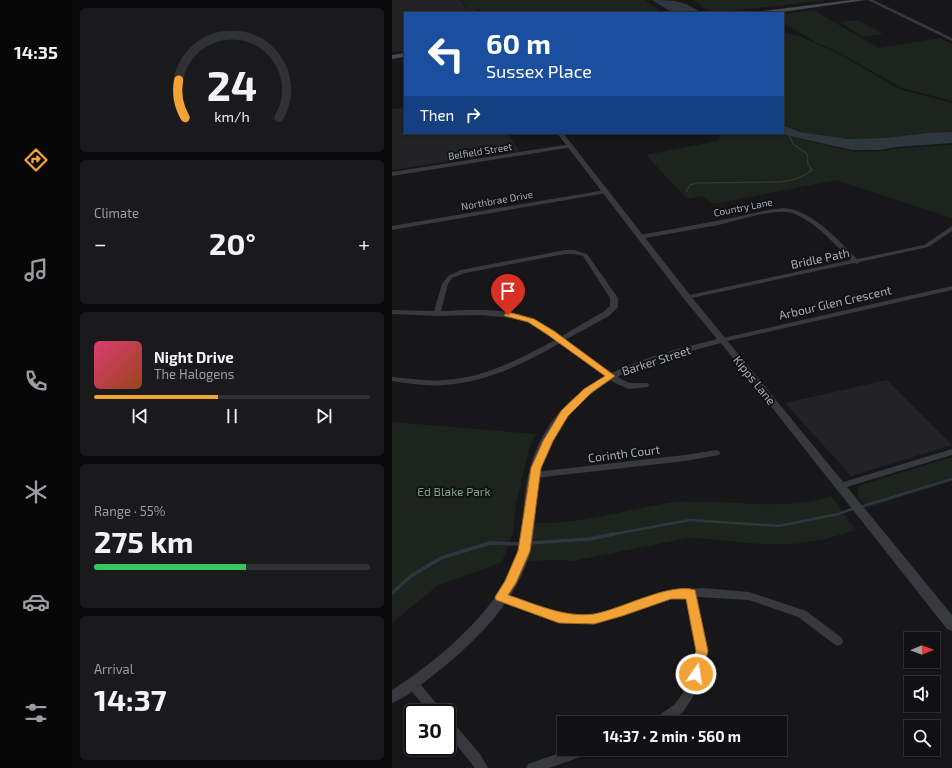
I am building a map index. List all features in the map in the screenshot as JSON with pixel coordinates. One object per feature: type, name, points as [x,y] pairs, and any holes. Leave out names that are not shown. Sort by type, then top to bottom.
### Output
[{"type":"main road","points":[[771,12],[863,0]]},
{"type":"main road","points":[[392,57],[404,55]]},
{"type":"street","points":[[870,0],[952,40]]},
{"type":"street","name":"Kipps Lane","points":[[561,134],[687,297],[952,625]]},
{"type":"street","name":"Belfield Street","points":[[392,174],[571,146]]},
{"type":"street","name":"Northbrae Drive","points":[[392,228],[605,192]]},
{"type":"street","name":"Country Lane","points":[[640,237],[727,221],[766,212],[790,209],[798,212],[812,222],[857,262]]},
{"type":"street","name":"Bridle Path","points":[[687,297],[857,262],[926,246],[952,228]]},
{"type":"street","points":[[392,379],[443,383],[468,380],[491,374],[560,340],[606,314],[614,307],[614,298],[585,255],[574,252],[565,252],[463,271],[450,277],[445,284],[437,314]]},
{"type":"street","name":"Arbour Glen Crescent","points":[[723,340],[952,288]]},
{"type":"street","points":[[392,312],[408,314],[487,313],[508,315],[531,320],[611,376],[629,386],[645,386]]},
{"type":"street","name":"Barker Street","points":[[392,697],[444,660],[460,645],[485,620],[510,583],[525,544],[536,468],[548,441],[565,414],[588,391],[611,376],[633,365],[656,357],[723,340]]},
{"type":"street","points":[[840,486],[952,452]]},
{"type":"street","name":"Corinth Court","points":[[535,475],[685,458],[716,453]]},
{"type":"street","points":[[501,597],[559,618],[594,619],[671,594],[691,594],[704,592],[750,596],[802,614],[838,641]]},
{"type":"street","points":[[668,716],[679,708],[694,686],[702,651],[691,594]]},
{"type":"street","points":[[412,684],[430,704]]},
{"type":"street","points":[[456,735],[476,758],[482,768]]},
{"type":"street","points":[[532,768],[567,756]]},
{"type":"shaded area","points":[[392,0],[460,0],[467,10],[475,9],[480,12],[404,12],[404,51],[392,52]]},
{"type":"shaded area","points":[[652,0],[666,0],[684,3],[700,12],[671,12]]},
{"type":"shaded area","points":[[404,108],[404,134],[508,134],[519,151],[392,170],[392,109]]},
{"type":"shaded area","points":[[784,125],[800,132],[848,139],[885,138],[952,132],[952,143],[897,147],[880,150],[852,150],[780,134],[784,134]]},
{"type":"shaded area","points":[[887,380],[952,445],[851,476],[785,403]]},
{"type":"green space","points":[[461,0],[645,0],[662,12],[483,12],[478,9],[468,10]]},
{"type":"green space","points":[[693,0],[829,0],[721,12],[711,12]]},
{"type":"green space","points":[[813,10],[879,48],[940,38],[952,44],[952,101],[902,88],[834,50],[817,43],[784,24],[784,14]]},
{"type":"green space","points":[[858,20],[883,34],[863,37],[839,22]]},
{"type":"green space","points":[[784,33],[800,36],[841,55],[899,89],[952,103],[952,133],[866,139],[822,136],[784,124]]},
{"type":"green space","points":[[721,134],[778,134],[855,152],[952,145],[952,218],[836,180],[714,204],[703,196],[687,199],[646,155],[717,141],[721,137]]},
{"type":"green space","name":"Ed Blake Park","points":[[392,422],[536,434],[529,449],[516,504],[513,533],[502,562],[437,586],[392,623]]},
{"type":"green space","points":[[952,457],[952,481],[867,508],[858,497],[857,489],[861,485]]},
{"type":"green space","points":[[831,496],[856,530],[826,539],[794,544],[760,544],[688,538],[573,561],[526,561],[532,546],[536,523],[554,523],[589,519],[677,502],[782,504],[815,501]]},
{"type":"waterway","points":[[686,192],[690,185],[697,183],[779,182],[801,177],[812,170],[808,164],[807,154],[793,144],[789,134]]},
{"type":"waterway","points":[[860,507],[952,479]]},
{"type":"waterway","points":[[611,535],[690,520],[779,526],[838,514],[855,508]]},
{"type":"waterway","points":[[530,543],[590,539],[611,535]]},
{"type":"waterway","points":[[392,593],[411,576],[441,558],[490,543],[521,544]]},
{"type":"route","points":[[508,315],[531,320],[611,376],[588,391],[565,414],[548,441],[536,468],[524,551],[510,583],[501,597],[559,618],[594,619],[671,594],[691,594],[702,651],[696,674]]}]
